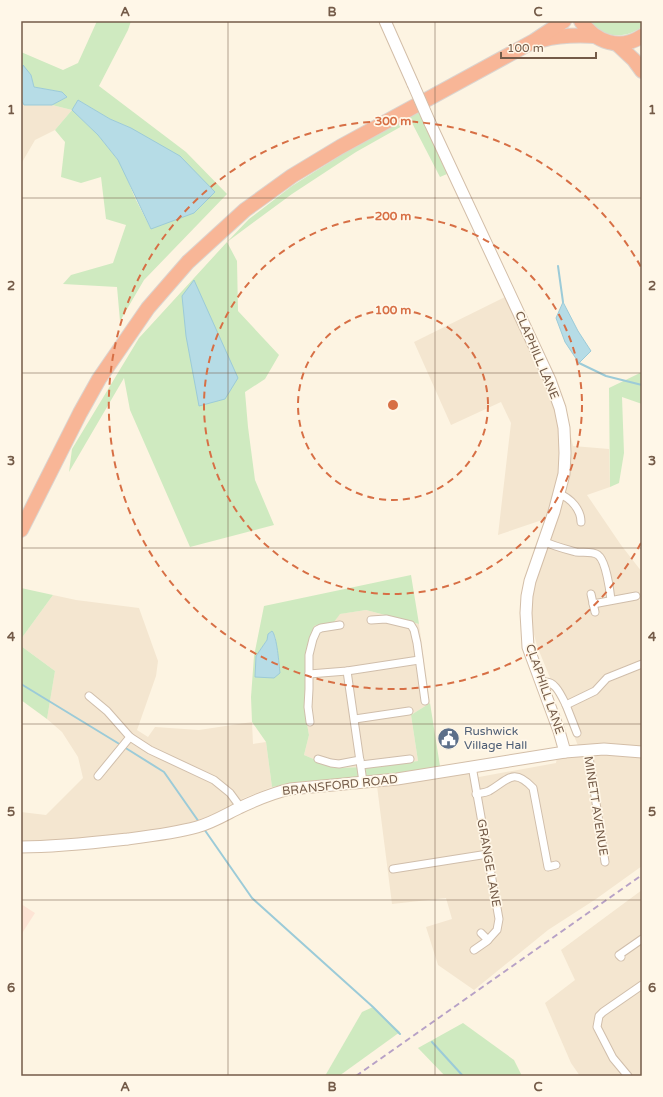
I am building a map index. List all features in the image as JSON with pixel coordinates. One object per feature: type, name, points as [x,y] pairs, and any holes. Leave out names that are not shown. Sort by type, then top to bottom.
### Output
[{"type":"highway","points":[[21,530],[80,413],[99,379],[148,308],[188,262],[245,210],[292,176],[340,146],[534,41],[564,21]]},
{"type":"highway","points":[[581,21],[595,36],[617,44],[628,43],[642,36]]},
{"type":"highway","points":[[534,41],[574,35],[595,36]]},
{"type":"highway","points":[[617,44],[634,60],[642,71]]},
{"type":"street","name":"CLAPHILL LANE","points":[[385,21],[430,123],[503,277],[560,408],[564,428],[564,474],[559,494],[530,581],[526,613],[528,647],[559,731],[565,752]]},
{"type":"street","points":[[559,494],[567,497],[579,511],[582,522]]},
{"type":"street","points":[[543,542],[573,551],[594,553],[598,555],[601,558],[605,568],[611,600]]},
{"type":"street","points":[[590,594],[595,612]]},
{"type":"street","points":[[593,604],[636,596]]},
{"type":"street","points":[[371,620],[386,619],[411,625],[414,630],[417,643],[425,701]]},
{"type":"street","points":[[310,722],[308,707],[309,659],[313,639],[317,630],[320,628],[340,625]]},
{"type":"street","points":[[309,674],[347,671],[419,660]]},
{"type":"street","points":[[566,705],[595,691],[607,678],[642,664]]},
{"type":"street","points":[[347,671],[363,782]]},
{"type":"street","points":[[542,683],[546,681],[556,687],[566,705],[578,733]]},
{"type":"street","points":[[89,696],[107,711],[130,737],[150,750],[214,780],[230,793],[241,808]]},
{"type":"street","points":[[355,719],[409,711]]},
{"type":"street","points":[[98,776],[130,737]]},
{"type":"street","name":"BRANSFORD ROAD","points":[[21,846],[36,847],[97,843],[176,832],[212,822],[278,792],[290,789],[397,779],[565,752],[604,749],[642,752]]},
{"type":"street","name":"MINETT AVENUE","points":[[588,750],[605,862]]},
{"type":"street","points":[[318,759],[339,764],[410,759]]},
{"type":"street","name":"GRANGE LANE","points":[[472,766],[499,919],[497,930],[488,940],[474,950]]},
{"type":"street","points":[[476,794],[488,791],[508,777],[525,780],[533,788],[548,867],[556,865]]},
{"type":"street","points":[[393,869],[488,854]]},
{"type":"street","points":[[481,933],[488,940]]},
{"type":"street","points":[[621,957],[619,955],[642,939]]},
{"type":"street","points":[[628,1076],[613,1058],[597,1027],[599,1016],[603,1012],[642,985]]},
{"type":"shaded area","points":[[21,101],[24,105],[52,105],[72,110],[55,130],[35,140],[21,164]]},
{"type":"shaded area","points":[[505,297],[536,353],[571,437],[573,446],[609,449],[610,487],[587,495],[621,545],[642,572],[642,866],[596,899],[548,930],[474,990],[438,965],[426,927],[452,919],[446,898],[392,904],[377,786],[468,772],[479,777],[556,763],[557,757],[581,753],[537,646],[530,619],[530,596],[551,517],[498,535],[511,423],[501,402],[451,425],[414,342]]},
{"type":"shaded area","points":[[53,595],[76,600],[139,608],[158,661],[156,676],[137,730],[148,737],[155,727],[199,730],[252,722],[253,744],[266,742],[272,787],[244,798],[227,808],[189,825],[146,832],[62,841],[21,842],[21,812],[46,815],[83,778],[78,757],[62,732],[47,719],[55,671],[21,646],[21,639]]},
{"type":"shaded area","points":[[366,610],[419,624],[430,703],[411,715],[418,761],[367,767],[335,768],[304,755],[309,735],[305,713],[305,660],[314,626],[334,622],[339,614]]},
{"type":"shaded area","points":[[642,890],[642,1076],[580,1076],[571,1063],[545,1003],[575,980],[561,950]]},
{"type":"shaded area","points":[[21,904],[35,913],[21,935]]},
{"type":"green space","points":[[97,21],[131,21],[128,30],[99,86],[186,152],[227,194],[144,280],[120,321],[117,287],[63,284],[71,275],[113,263],[126,225],[106,219],[101,177],[81,183],[61,177],[65,142],[55,130],[72,110],[52,105],[67,97],[62,92],[34,87],[31,75],[23,66],[21,73],[21,52],[63,70],[78,63]],"holes":[[[78,100],[110,119],[131,128],[151,229],[135,198],[121,164],[98,135],[72,110]]]},
{"type":"green space","points":[[590,21],[642,21],[642,27],[629,34],[614,35],[601,31]]},
{"type":"green space","points":[[419,112],[447,174],[440,177],[411,121],[356,152],[292,194],[227,242],[249,219],[292,186],[349,150]]},
{"type":"green space","points":[[227,242],[237,261],[238,311],[279,355],[265,379],[245,392],[255,480],[274,525],[190,547],[130,410],[124,378],[69,472],[72,449],[139,338]]},
{"type":"green space","points":[[642,372],[642,404],[622,397],[624,453],[619,483],[610,487],[609,388]]},
{"type":"green space","points":[[411,575],[419,624],[366,610],[340,614],[334,622],[314,626],[305,660],[305,713],[309,735],[304,755],[335,768],[367,767],[418,761],[411,715],[430,703],[440,766],[399,774],[300,782],[272,787],[266,742],[252,722],[251,697],[254,656],[264,606]],"holes":[[[275,635],[279,660],[255,677],[256,656],[267,640]]]},
{"type":"green space","points":[[21,588],[53,595],[21,639]]},
{"type":"green space","points":[[21,646],[55,671],[47,719],[21,700]]},
{"type":"green space","points":[[373,1007],[400,1032],[339,1076],[325,1076],[362,1012]]},
{"type":"green space","points":[[463,1023],[514,1060],[522,1076],[445,1076],[418,1048]]},
{"type":"water","points":[[23,65],[31,75],[34,87],[62,92],[67,97],[52,105],[24,105],[21,97]]},
{"type":"water","points":[[78,100],[110,119],[131,128],[180,156],[215,192],[194,213],[151,229],[118,160],[98,135],[72,110]]},
{"type":"water","points":[[194,280],[238,378],[225,399],[199,406],[186,336],[182,296]]},
{"type":"water","points":[[563,302],[578,331],[591,351],[579,363],[565,342],[556,318]]},
{"type":"water","points":[[272,631],[276,644],[280,673],[274,678],[255,677],[256,656],[267,640],[268,634]]},
{"type":"waterway","points":[[558,266],[563,302]]},
{"type":"waterway","points":[[579,363],[606,376],[642,385]]},
{"type":"waterway","points":[[21,684],[121,745]]},
{"type":"waterway","points":[[124,747],[164,772],[199,822]]},
{"type":"waterway","points":[[204,829],[252,898],[373,1007],[400,1034]]},
{"type":"waterway","points":[[432,1042],[463,1076]]},
{"type":"railway","points":[[356,1076],[642,875]]},
{"type":"place","name":"Rushwick Village Hall","points":[[449,738]]}]
